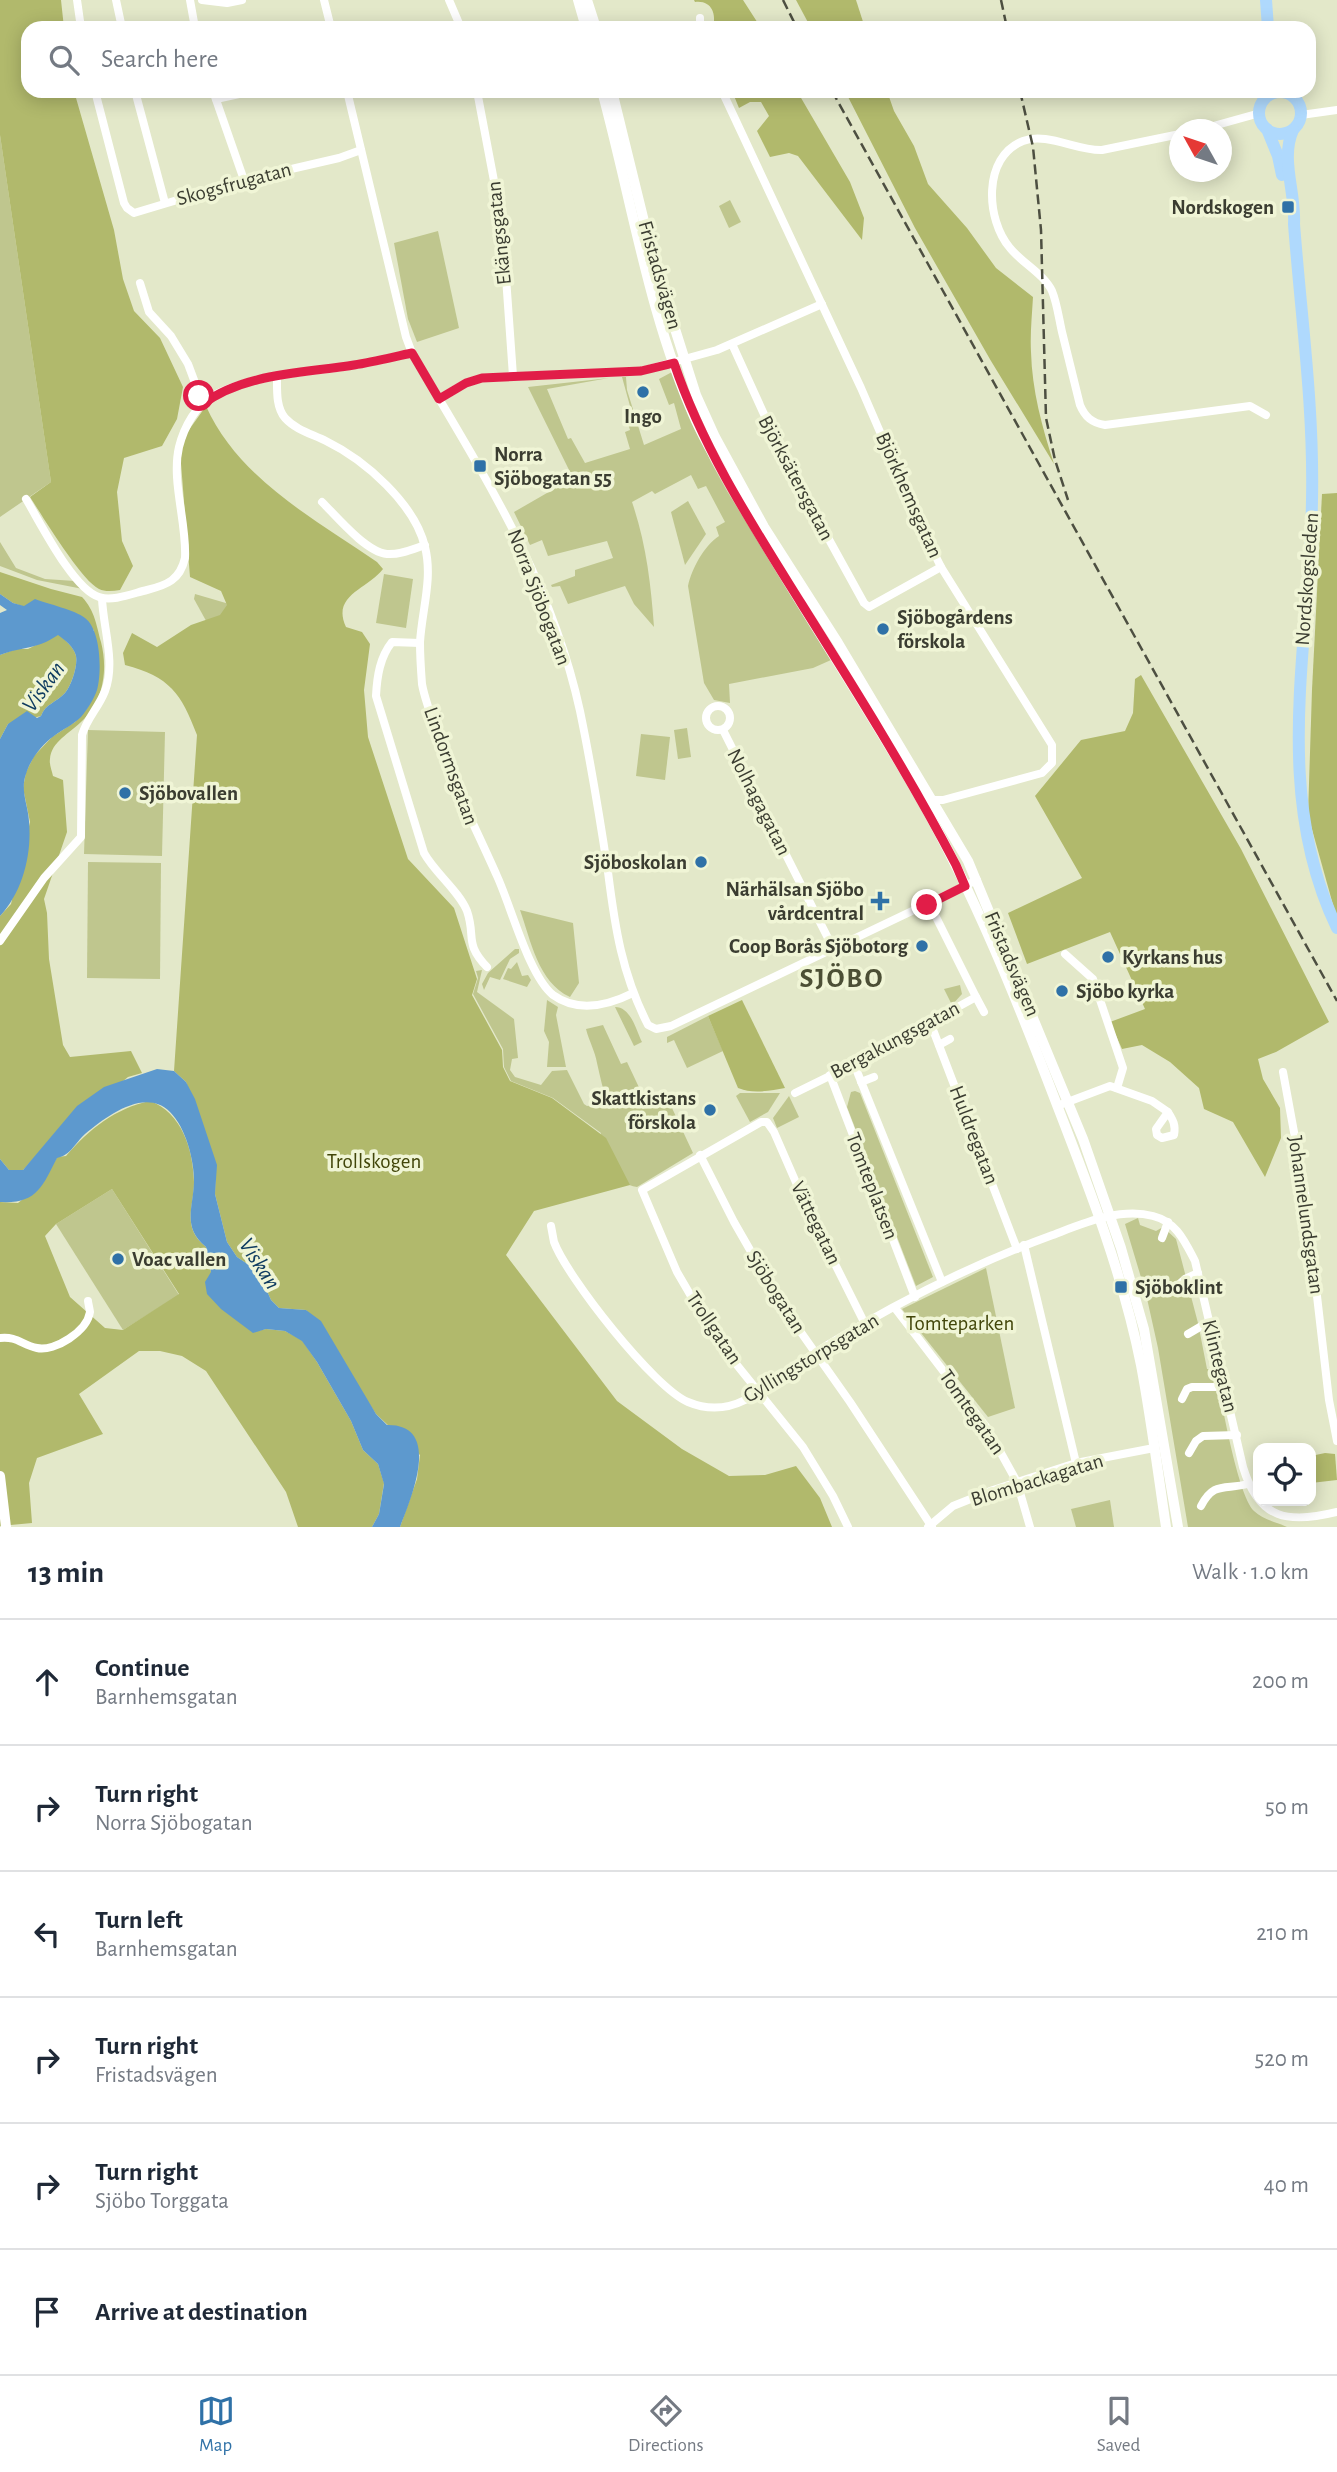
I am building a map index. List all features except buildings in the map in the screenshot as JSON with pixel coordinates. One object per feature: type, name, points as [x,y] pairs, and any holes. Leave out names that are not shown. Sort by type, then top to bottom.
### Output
[{"type":"main road","points":[[1267,98],[1259,113],[1262,122],[1267,129],[1283,133],[1293,130],[1301,115],[1296,98]]},
{"type":"main road","name":"Nordskogsleden","points":[[1267,129],[1278,156],[1294,224],[1308,371],[1312,469],[1311,551],[1298,693],[1299,765],[1308,846],[1319,888],[1337,928]]},
{"type":"main road","name":"Nordskogsleden","points":[[1293,130],[1286,149],[1295,206],[1294,224]]},
{"type":"street","points":[[77,0],[80,21]]},
{"type":"street","points":[[116,0],[120,21]]},
{"type":"street","points":[[190,0],[194,21]]},
{"type":"street","points":[[202,0],[227,3],[242,0]]},
{"type":"street","points":[[324,0],[329,21]]},
{"type":"street","points":[[449,0],[458,21]]},
{"type":"street","points":[[578,0],[584,21]]},
{"type":"street","points":[[587,0],[594,21]]},
{"type":"street","name":"Skogsfrugatan","points":[[97,98],[124,203],[131,213],[244,180],[362,150]]},
{"type":"street","points":[[137,98],[165,203]]},
{"type":"street","points":[[216,98],[244,180]]},
{"type":"street","name":"Norra Sjöbogatan","points":[[349,98],[401,322],[412,353],[484,473],[525,549],[560,642],[580,709],[624,968],[648,1025],[656,1029],[671,1026],[833,948]]},
{"type":"street","name":"Ekängsgatan","points":[[478,98],[499,214],[513,376]]},
{"type":"street","name":"Fristadsvägen","points":[[604,98],[649,280],[679,361],[734,475],[764,527],[838,643],[968,861],[1068,1102],[1095,1171],[1113,1256],[1138,1352],[1166,1527]]},
{"type":"street","name":"Fristadsvägen","points":[[613,98],[679,361],[698,425],[732,490],[874,718],[921,800],[965,886],[1032,1038],[1057,1106],[1105,1218],[1121,1248],[1144,1329],[1178,1527]]},
{"type":"street","name":"Björkhemsgatan","points":[[725,98],[941,567],[1050,742],[1052,763],[1042,773],[943,800],[921,800]]},
{"type":"street","points":[[1301,115],[1337,110]]},
{"type":"street","points":[[1232,121],[1259,113]]},
{"type":"street","points":[[1169,136],[1102,150],[1036,139],[1016,145],[1000,159],[995,168],[993,189],[999,230],[1010,248],[1052,290],[1080,405],[1083,413],[1092,421],[1105,425],[1250,406],[1266,415]]},
{"type":"street","points":[[141,283],[149,312],[171,336],[188,363],[203,404]]},
{"type":"street","points":[[439,399],[474,380],[641,371],[732,344],[822,304]]},
{"type":"street","name":"Björksätersgatan","points":[[732,344],[783,456],[864,603],[869,607],[941,567]]},
{"type":"street","points":[[26,499],[62,560],[92,594],[102,598],[167,584],[181,571],[186,547],[178,457],[184,432],[203,404],[214,396],[248,383],[412,353]]},
{"type":"street","name":"Lindormsgatan","points":[[277,377],[278,401],[285,418],[303,431],[348,454],[390,489],[412,517],[425,545],[429,568],[420,643],[422,685],[439,746],[461,802],[497,877],[538,977],[552,994],[573,1006],[597,1006],[633,993]]},
{"type":"street","points":[[322,502],[379,552],[397,554],[425,545]]},
{"type":"street","points":[[0,941],[44,878],[81,837],[82,735],[85,724],[97,709],[106,689],[109,664],[102,598]]},
{"type":"street","points":[[420,643],[392,642],[377,676],[376,696],[424,853],[431,866],[466,909],[471,946],[487,967]]},
{"type":"street","name":"Nolhagagatan","points":[[723,730],[833,948]]},
{"type":"street","points":[[833,948],[976,880]]},
{"type":"street","name":"Bergakungsgatan","points":[[795,1093],[976,997],[929,903]]},
{"type":"street","points":[[1065,954],[1093,979],[1124,1068],[1117,1088]]},
{"type":"street","points":[[976,997],[984,1012]]},
{"type":"street","name":"Huldregatan","points":[[930,1022],[938,1051],[1021,1247],[1076,1463]]},
{"type":"street","points":[[938,1051],[950,1039]]},
{"type":"street","name":"Tomteplatsen","points":[[854,1064],[942,1282]]},
{"type":"street","name":"Johannelundsgatan","points":[[1283,1072],[1305,1192],[1329,1401],[1337,1441]]},
{"type":"street","name":"Tomteplatsen","points":[[830,1075],[915,1297]]},
{"type":"street","points":[[861,1082],[874,1077]]},
{"type":"street","points":[[1057,1106],[1110,1086],[1152,1101],[1168,1112]]},
{"type":"street","name":"Vättegatan","points":[[700,1155],[761,1122],[767,1122],[865,1324]]},
{"type":"street","name":"Trollgatan","points":[[700,1155],[642,1190],[677,1272],[716,1339],[803,1447],[833,1496],[848,1527]]},
{"type":"street","name":"Sjöbogatan","points":[[700,1155],[734,1223],[774,1292],[931,1527]]},
{"type":"street","points":[[1105,1218],[1138,1213],[1152,1215],[1168,1222],[1162,1238]]},
{"type":"street","name":"Gyllingstorpsgatan","points":[[551,1226],[555,1242],[576,1280],[637,1358],[685,1401],[701,1407],[719,1408],[735,1405],[865,1324],[942,1282],[1021,1247],[1105,1218]]},
{"type":"street","name":"Klintegatan","points":[[1168,1222],[1181,1235],[1195,1261],[1248,1484]]},
{"type":"street","points":[[1175,1288],[1198,1273]]},
{"type":"street","points":[[0,1338],[11,1337],[39,1349],[50,1347],[69,1338],[84,1325],[90,1311],[88,1301]]},
{"type":"street","name":"Tomtegatan","points":[[895,1308],[987,1428],[1017,1482],[1030,1527]]},
{"type":"street","points":[[1188,1334],[1210,1321]]},
{"type":"street","points":[[1182,1399],[1192,1387],[1225,1387]]},
{"type":"street","points":[[1189,1453],[1196,1441],[1203,1436],[1237,1435]]},
{"type":"street","name":"Blombackagatan","points":[[931,1527],[953,1506],[1017,1482],[1076,1463],[1154,1448]]},
{"type":"street","points":[[0,1476],[6,1527]]},
{"type":"street","points":[[1201,1506],[1215,1488],[1248,1484],[1258,1500],[1283,1517],[1292,1519],[1337,1512]]},
{"type":"green space","points":[[0,0],[61,0],[63,21],[21,21],[21,98],[76,98],[114,230],[123,279],[134,311],[160,338],[183,387],[177,419],[162,446],[124,458],[117,492],[122,541],[133,566],[120,590],[99,589],[82,574],[30,497],[51,482],[0,135]]},
{"type":"green space","points":[[694,0],[743,0],[756,21],[714,21],[709,5]]},
{"type":"green space","points":[[796,0],[856,0],[863,21],[807,21]]},
{"type":"green space","points":[[735,98],[801,98],[850,182],[864,218],[862,240],[798,156],[789,153],[770,157],[757,131],[769,116],[761,102],[750,102],[739,108]]},
{"type":"green space","points":[[849,98],[889,98],[914,146],[928,184],[967,228],[996,268],[1033,297],[1033,380],[1054,464],[991,361],[915,228]]},
{"type":"green space","points":[[0,135],[51,482],[0,517]]},
{"type":"green space","points":[[730,200],[741,222],[729,228],[719,206]]},
{"type":"green space","points":[[438,231],[459,328],[417,342],[408,319],[394,243]]},
{"type":"green space","points":[[672,372],[711,462],[727,491],[831,660],[813,668],[729,684],[730,703],[714,700],[704,683],[688,586],[699,558],[719,536],[716,527],[725,522],[706,486],[698,489],[691,475],[655,494],[652,491],[632,502],[647,564],[654,627],[634,604],[625,586],[568,604],[560,586],[551,585],[575,576],[575,570],[613,558],[607,541],[548,556],[542,540],[530,545],[514,512],[573,478],[528,387],[609,378],[547,389],[568,439],[571,438],[585,463],[630,449],[625,432],[630,430],[627,420],[630,406],[622,377],[626,377],[627,390],[644,445],[681,429],[674,403],[669,405],[659,379]]},
{"type":"green space","name":"Trollskogen","points":[[206,406],[237,455],[258,476],[304,513],[377,562],[383,569],[347,600],[343,607],[343,616],[346,627],[362,632],[370,644],[364,690],[368,737],[408,859],[454,908],[477,979],[472,995],[502,1050],[503,1067],[510,1081],[552,1098],[606,1138],[630,1185],[534,1211],[506,1255],[617,1401],[682,1449],[729,1476],[765,1475],[796,1466],[820,1498],[832,1527],[400,1527],[417,1479],[420,1455],[376,1414],[306,1310],[279,1308],[271,1300],[258,1271],[237,1257],[227,1242],[215,1194],[216,1164],[186,1082],[174,1071],[197,735],[185,708],[172,689],[153,675],[125,665],[123,653],[132,633],[157,647],[191,625],[220,615],[227,605],[221,591],[190,577],[180,451],[186,434]]},
{"type":"green space","points":[[1337,493],[1337,919],[1308,815],[1322,494]]},
{"type":"green space","points":[[688,501],[706,534],[685,565],[671,512]]},
{"type":"green space","points":[[0,542],[16,568],[45,579],[75,581],[83,589],[37,580],[0,566]]},
{"type":"green space","points":[[0,572],[82,597],[90,607],[96,624],[104,663],[99,695],[89,714],[57,743],[50,759],[53,776],[63,780],[67,832],[44,899],[49,959],[63,1045],[70,1057],[131,1051],[142,1073],[128,1077],[44,1147],[23,1170],[9,1170],[0,1159],[0,916],[11,904],[30,822],[23,788],[26,772],[34,756],[52,737],[75,722],[88,707],[94,630],[13,603],[0,594]]},
{"type":"green space","points":[[384,574],[413,579],[406,628],[376,623]]},
{"type":"green space","points":[[195,594],[236,606],[215,637],[194,599]]},
{"type":"green space","points":[[58,634],[76,656],[72,681],[62,696],[45,709],[41,716],[8,724],[0,739],[0,655],[16,649],[28,649]]},
{"type":"green space","points":[[1141,675],[1241,849],[1329,1022],[1276,1052],[1258,1059],[1263,1079],[1280,1108],[1281,1138],[1265,1177],[1233,1122],[1204,1109],[1199,1088],[1170,1062],[1142,1045],[1122,1049],[1110,1022],[1145,1009],[1110,932],[1027,964],[1008,913],[1082,878],[1035,796],[1081,740],[1125,731],[1133,713],[1135,679]]},
{"type":"green space","points":[[687,728],[691,757],[678,759],[674,730]]},
{"type":"green space","name":"Sjöbovallen","points":[[88,730],[165,732],[162,856],[84,854]]},
{"type":"green space","points":[[641,734],[670,737],[665,780],[636,776]]},
{"type":"green space","points":[[88,862],[161,863],[160,979],[87,978]]},
{"type":"green space","points":[[520,910],[573,923],[579,983],[570,997],[559,990],[543,971]]},
{"type":"green space","points":[[515,949],[519,949],[519,953],[510,959],[500,980],[490,977],[484,990],[482,984],[488,973]]},
{"type":"green space","points":[[517,962],[522,976],[528,975],[531,980],[527,987],[503,979],[508,968],[511,969]]},
{"type":"green space","points":[[482,970],[477,992],[514,1019],[518,1058],[512,1059],[510,1070],[515,1077],[541,1085],[552,1071],[567,1070],[584,1104],[587,1106],[607,1102],[586,1029],[603,1025],[621,1064],[627,1062],[644,1098],[663,1091],[665,1093],[693,1153],[637,1187],[620,1181],[613,1175],[600,1152],[601,1133],[553,1098],[511,1081],[504,1067],[503,1049],[473,994],[478,978],[476,971]]},
{"type":"green space","points":[[960,985],[962,994],[952,1005],[944,989]]},
{"type":"green space","points":[[547,1000],[558,1007],[556,1015],[566,1067],[547,1067],[549,1042],[544,1031]]},
{"type":"green space","points":[[742,1000],[785,1088],[755,1091],[738,1088],[708,1016]]},
{"type":"green space","points":[[615,1007],[621,1008],[629,1015],[642,1042],[634,1046]]},
{"type":"green space","points":[[708,1016],[723,1051],[687,1068],[674,1040],[667,1043],[667,1037]]},
{"type":"green space","points":[[851,1092],[860,1093],[933,1277],[916,1286],[847,1107]]},
{"type":"green space","points":[[740,1093],[780,1093],[768,1112],[750,1122],[736,1096]]},
{"type":"green space","points":[[789,1096],[799,1117],[777,1128],[773,1118]]},
{"type":"green space","points":[[150,1101],[161,1107],[178,1123],[184,1134],[191,1157],[194,1182],[191,1224],[198,1239],[206,1247],[211,1272],[253,1332],[266,1329],[285,1331],[302,1340],[351,1421],[363,1450],[378,1464],[384,1483],[379,1514],[372,1527],[298,1527],[286,1492],[206,1371],[182,1356],[160,1351],[139,1351],[79,1394],[103,1434],[37,1458],[29,1483],[32,1523],[0,1526],[0,1202],[18,1203],[43,1183],[57,1157],[66,1156],[104,1121]],"holes":[[[112,1189],[179,1294],[123,1330],[105,1328],[70,1297],[45,1236],[56,1224]]]},
{"type":"green space","name":"Voac vallen","points":[[112,1189],[179,1295],[123,1330],[56,1224]]},
{"type":"green space","points":[[1138,1218],[1140,1225],[1156,1231],[1163,1227],[1176,1239],[1207,1369],[1215,1369],[1230,1444],[1242,1486],[1254,1511],[1287,1527],[1188,1527],[1158,1348],[1146,1294],[1125,1224]]},
{"type":"green space","name":"Tomteparken","points":[[986,1268],[1015,1408],[988,1417],[902,1309]]},
{"type":"green space","points":[[1335,1454],[1337,1480],[1316,1482],[1316,1455]]},
{"type":"green space","points":[[1110,1500],[1114,1527],[1076,1527],[1071,1509]]},
{"type":"water","points":[[0,594],[13,603],[24,606],[35,599],[81,615],[94,632],[100,662],[97,690],[88,708],[78,720],[45,743],[28,769],[24,780],[30,834],[27,859],[15,895],[0,916],[0,739],[8,724],[27,711],[37,718],[41,716],[45,709],[65,693],[74,676],[76,660],[71,647],[58,635],[36,646],[0,655],[0,613],[7,610],[0,605]]},
{"type":"water","points":[[157,1069],[174,1071],[186,1082],[195,1099],[217,1165],[215,1194],[227,1242],[237,1257],[258,1271],[271,1300],[279,1308],[306,1310],[321,1321],[376,1414],[387,1425],[404,1428],[414,1436],[419,1449],[419,1465],[400,1527],[372,1527],[379,1514],[384,1484],[378,1464],[363,1450],[351,1421],[302,1341],[285,1331],[266,1329],[253,1333],[221,1309],[207,1294],[205,1282],[211,1272],[206,1247],[191,1225],[194,1182],[191,1154],[185,1135],[170,1112],[149,1102],[126,1107],[104,1119],[66,1154],[57,1158],[37,1192],[22,1200],[0,1202],[0,1159],[9,1170],[23,1170],[77,1106],[104,1087]]},
{"type":"railway","points":[[783,0],[794,21]]},
{"type":"railway","points":[[1001,0],[1006,21]]},
{"type":"railway","points":[[836,98],[1337,1001]]},
{"type":"railway","points":[[1022,98],[1033,147],[1041,230],[1046,418],[1055,460],[1068,500]]},
{"type":"place","name":"Nordskogen","points":[[1288,207]]},
{"type":"place","name":"Ingo","points":[[643,392]]},
{"type":"place","name":"Norra Sjöbogatan 55","points":[[480,466]]},
{"type":"place","name":"Sjöbogårdens förskola","points":[[883,629]]},
{"type":"place","name":"Sjöbovallen","points":[[125,793]]},
{"type":"place","name":"Sjöboskolan","points":[[701,862]]},
{"type":"place","name":"Närhälsan Sjöbo vårdcentral","points":[[880,901]]},
{"type":"place","name":"Coop Borås Sjöbotorg","points":[[922,946]]},
{"type":"place","name":"Kyrkans hus","points":[[1108,957]]},
{"type":"place","name":"Sjöbo kyrka","points":[[1062,991]]},
{"type":"place","name":"Skattkistans förskola","points":[[710,1110]]},
{"type":"place","name":"Voac vallen","points":[[118,1259]]},
{"type":"place","name":"Sjöboklint","points":[[1121,1287]]},
{"type":"district","name":"SJÖBO","points":[[842,979]]},
{"type":"route","points":[[199,396],[203,404],[214,396],[248,383],[412,353],[439,399],[466,383],[482,378],[641,371],[674,363],[698,425],[732,490],[874,718],[956,865],[965,886],[927,905]]},
{"type":"water label","name":"Viskan","points":[[44,687]]},
{"type":"water label","name":"Viskan","points":[[259,1264]]}]
